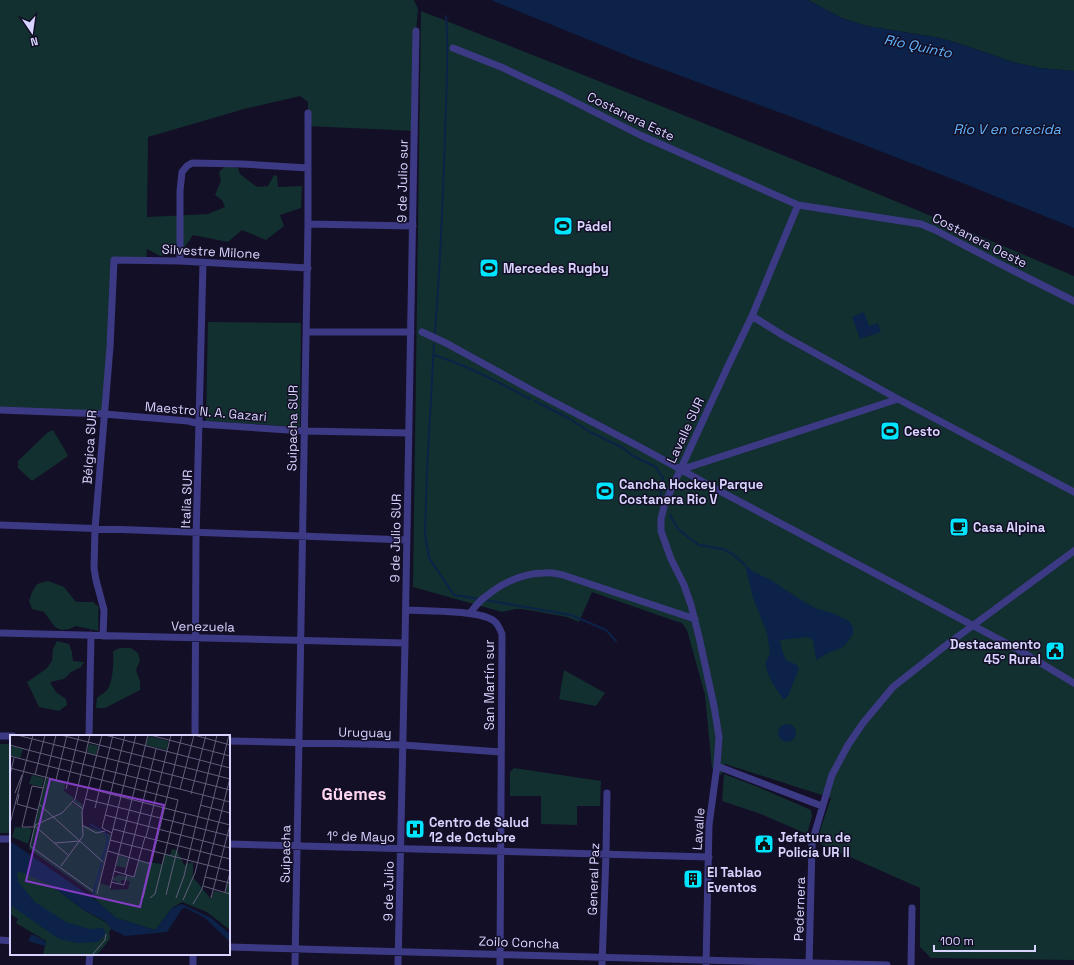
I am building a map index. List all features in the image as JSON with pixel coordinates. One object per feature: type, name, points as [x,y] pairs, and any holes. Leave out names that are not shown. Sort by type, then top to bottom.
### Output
[{"type":"street","name":"9 de Julio sur","points":[[411,332],[416,31]]},
{"type":"street","name":"Costanera Este","points":[[453,48],[501,67],[561,95],[640,135],[798,205]]},
{"type":"street","name":"Suipacha SUR","points":[[299,743],[308,268],[308,113]]},
{"type":"street","points":[[180,261],[180,191],[182,172],[187,166],[192,163],[308,168]]},
{"type":"street","name":"Costanera Oeste","points":[[798,205],[921,224],[936,230],[1074,301]]},
{"type":"street","name":"Lavalle SUR","points":[[717,766],[719,737],[717,721],[695,619],[687,593],[671,559],[661,531],[661,518],[665,503],[752,316],[798,205]]},
{"type":"street","points":[[308,224],[413,226]]},
{"type":"street","name":"Silvestre Milone","points":[[114,260],[180,261],[308,268]]},
{"type":"street","name":"Bélgica SUR","points":[[103,636],[104,610],[94,568],[95,528],[110,347],[114,260]]},
{"type":"street","name":"Italia SUR","points":[[195,735],[197,532],[203,262]]},
{"type":"street","points":[[752,316],[784,336],[898,399],[1074,492]]},
{"type":"street","points":[[307,332],[411,332]]},
{"type":"street","name":"9 de Julio SUR","points":[[403,745],[411,332]]},
{"type":"street","points":[[422,332],[1019,650],[1074,683]]},
{"type":"street","points":[[680,470],[898,399]]},
{"type":"street","name":"Maestro N. A. Gazari","points":[[0,410],[104,414],[188,420],[200,424],[304,431],[409,433]]},
{"type":"street","points":[[0,525],[407,540]]},
{"type":"street","name":"Pedernera","points":[[809,964],[812,845],[832,774],[848,745],[863,723],[893,688],[945,646],[1074,551]]},
{"type":"street","points":[[406,610],[470,613],[478,603],[500,587],[519,577],[546,572],[563,575],[695,619]]},
{"type":"street","name":"San Martín sur","points":[[470,613],[486,617],[494,621],[502,634],[500,965]]},
{"type":"street","name":"Venezuela","points":[[0,633],[405,643]]},
{"type":"street","points":[[89,735],[91,636]]},
{"type":"street","name":"Uruguay","points":[[230,741],[403,745],[501,752]]},
{"type":"street","name":"Suipacha","points":[[295,965],[299,743]]},
{"type":"street","name":"9 de Julio","points":[[398,965],[403,745]]},
{"type":"street","points":[[717,766],[822,806]]},
{"type":"street","name":"Lavalle","points":[[706,962],[709,825],[717,766]]},
{"type":"street","name":"General Paz","points":[[602,965],[607,793]]},
{"type":"street","name":"1º de Mayo","points":[[230,844],[708,857]]},
{"type":"street","points":[[911,965],[912,908]]},
{"type":"street","points":[[0,940],[10,941]]},
{"type":"street","name":"Zoilo Concha","points":[[230,947],[602,957],[706,962],[887,965]]},
{"type":"street","points":[[89,965],[90,955]]},
{"type":"green space","points":[[0,0],[414,0],[418,9],[416,31],[414,131],[308,126],[308,102],[300,96],[244,109],[148,137],[147,218],[208,214],[225,207],[222,200],[215,195],[221,181],[219,172],[225,166],[238,168],[240,174],[257,187],[268,186],[274,175],[277,176],[278,187],[302,186],[301,208],[280,215],[284,226],[266,240],[242,230],[228,242],[193,235],[184,248],[176,252],[160,256],[147,249],[146,260],[114,260],[104,414],[0,410]]},
{"type":"green space","points":[[808,0],[1074,0],[1074,71],[1040,68],[1012,62],[940,38],[867,26],[842,18]]},
{"type":"green space","points":[[421,11],[749,141],[1074,276],[1074,960],[931,958],[920,947],[920,888],[816,842],[831,798],[725,764],[722,775],[712,768],[705,695],[687,630],[682,623],[592,592],[579,622],[567,617],[522,609],[502,612],[413,587]]},
{"type":"green space","points":[[208,322],[301,323],[300,427],[206,421]]},
{"type":"green space","points":[[53,430],[68,456],[32,481],[18,468],[18,461],[48,432]]},
{"type":"green space","points":[[48,581],[64,587],[75,601],[93,602],[99,607],[98,631],[76,626],[62,630],[55,627],[44,612],[32,609],[29,601],[32,592],[37,584]]},
{"type":"green space","points":[[57,641],[69,644],[73,661],[84,662],[81,667],[71,672],[64,679],[50,682],[56,692],[66,699],[67,705],[59,711],[39,707],[27,682],[46,669],[52,661],[53,649]]},
{"type":"green space","points":[[120,648],[131,648],[138,653],[140,661],[136,670],[140,681],[140,690],[105,708],[96,708],[97,698],[106,691],[111,682],[113,651]]},
{"type":"green space","points":[[564,670],[605,693],[596,706],[559,699]]},
{"type":"green space","points":[[0,744],[10,744],[10,833],[0,833]]},
{"type":"green space","points":[[514,768],[601,781],[600,806],[577,806],[577,825],[541,824],[541,796],[510,796],[510,772]]},
{"type":"green space","points":[[724,774],[811,810],[812,816],[807,834],[761,814],[722,801]]},
{"type":"water","name":"Río V en crecida","points":[[491,0],[808,0],[842,18],[867,26],[940,38],[1012,62],[1040,68],[1074,71],[1074,228],[792,117],[638,60]]},
{"type":"water","points":[[864,312],[869,326],[878,323],[881,332],[860,339],[852,317]]},
{"type":"water","points":[[745,565],[754,572],[771,580],[815,608],[835,614],[849,621],[853,627],[853,634],[842,648],[830,652],[816,660],[813,640],[808,637],[780,640],[786,660],[797,665],[799,669],[788,696],[784,700],[772,683],[768,674],[765,663],[770,654],[767,633],[753,598]]},
{"type":"water","points":[[787,724],[793,727],[796,733],[793,739],[787,742],[781,739],[778,733],[781,727]]},
{"type":"waterway","points":[[435,333],[444,160],[447,60],[446,16]]},
{"type":"waterway","points":[[434,344],[425,534],[429,558],[454,595],[479,599]]},
{"type":"waterway","points":[[434,355],[459,364],[507,386],[530,399]]},
{"type":"waterway","points":[[535,401],[568,418],[590,432],[623,448],[633,456],[656,467],[663,477],[660,489],[662,499]]},
{"type":"waterway","points":[[670,515],[678,529],[699,545],[723,549],[734,555],[745,565]]},
{"type":"waterway","points":[[485,600],[571,615],[606,630],[616,641]]},
{"type":"place","name":"Pádel","points":[[563,226]]},
{"type":"place","name":"Mercedes Rugby","points":[[489,268]]},
{"type":"place","name":"Cesto","points":[[890,431]]},
{"type":"place","name":"Cancha Hockey Parque Costanera Rio V","points":[[605,491]]},
{"type":"place","name":"Casa Alpina","points":[[959,527]]},
{"type":"place","name":"Destacamento 45º Rural","points":[[1055,651]]},
{"type":"place","name":"Centro de Salud 12 de Octubre","points":[[415,829]]},
{"type":"place","name":"Jefatura de Policía UR II","points":[[764,844]]},
{"type":"place","name":"El Tablao Eventos","points":[[693,879]]},
{"type":"district","name":"Güemes","points":[[354,794]]},
{"type":"water label","name":"Río Quinto","points":[[918,46]]}]
